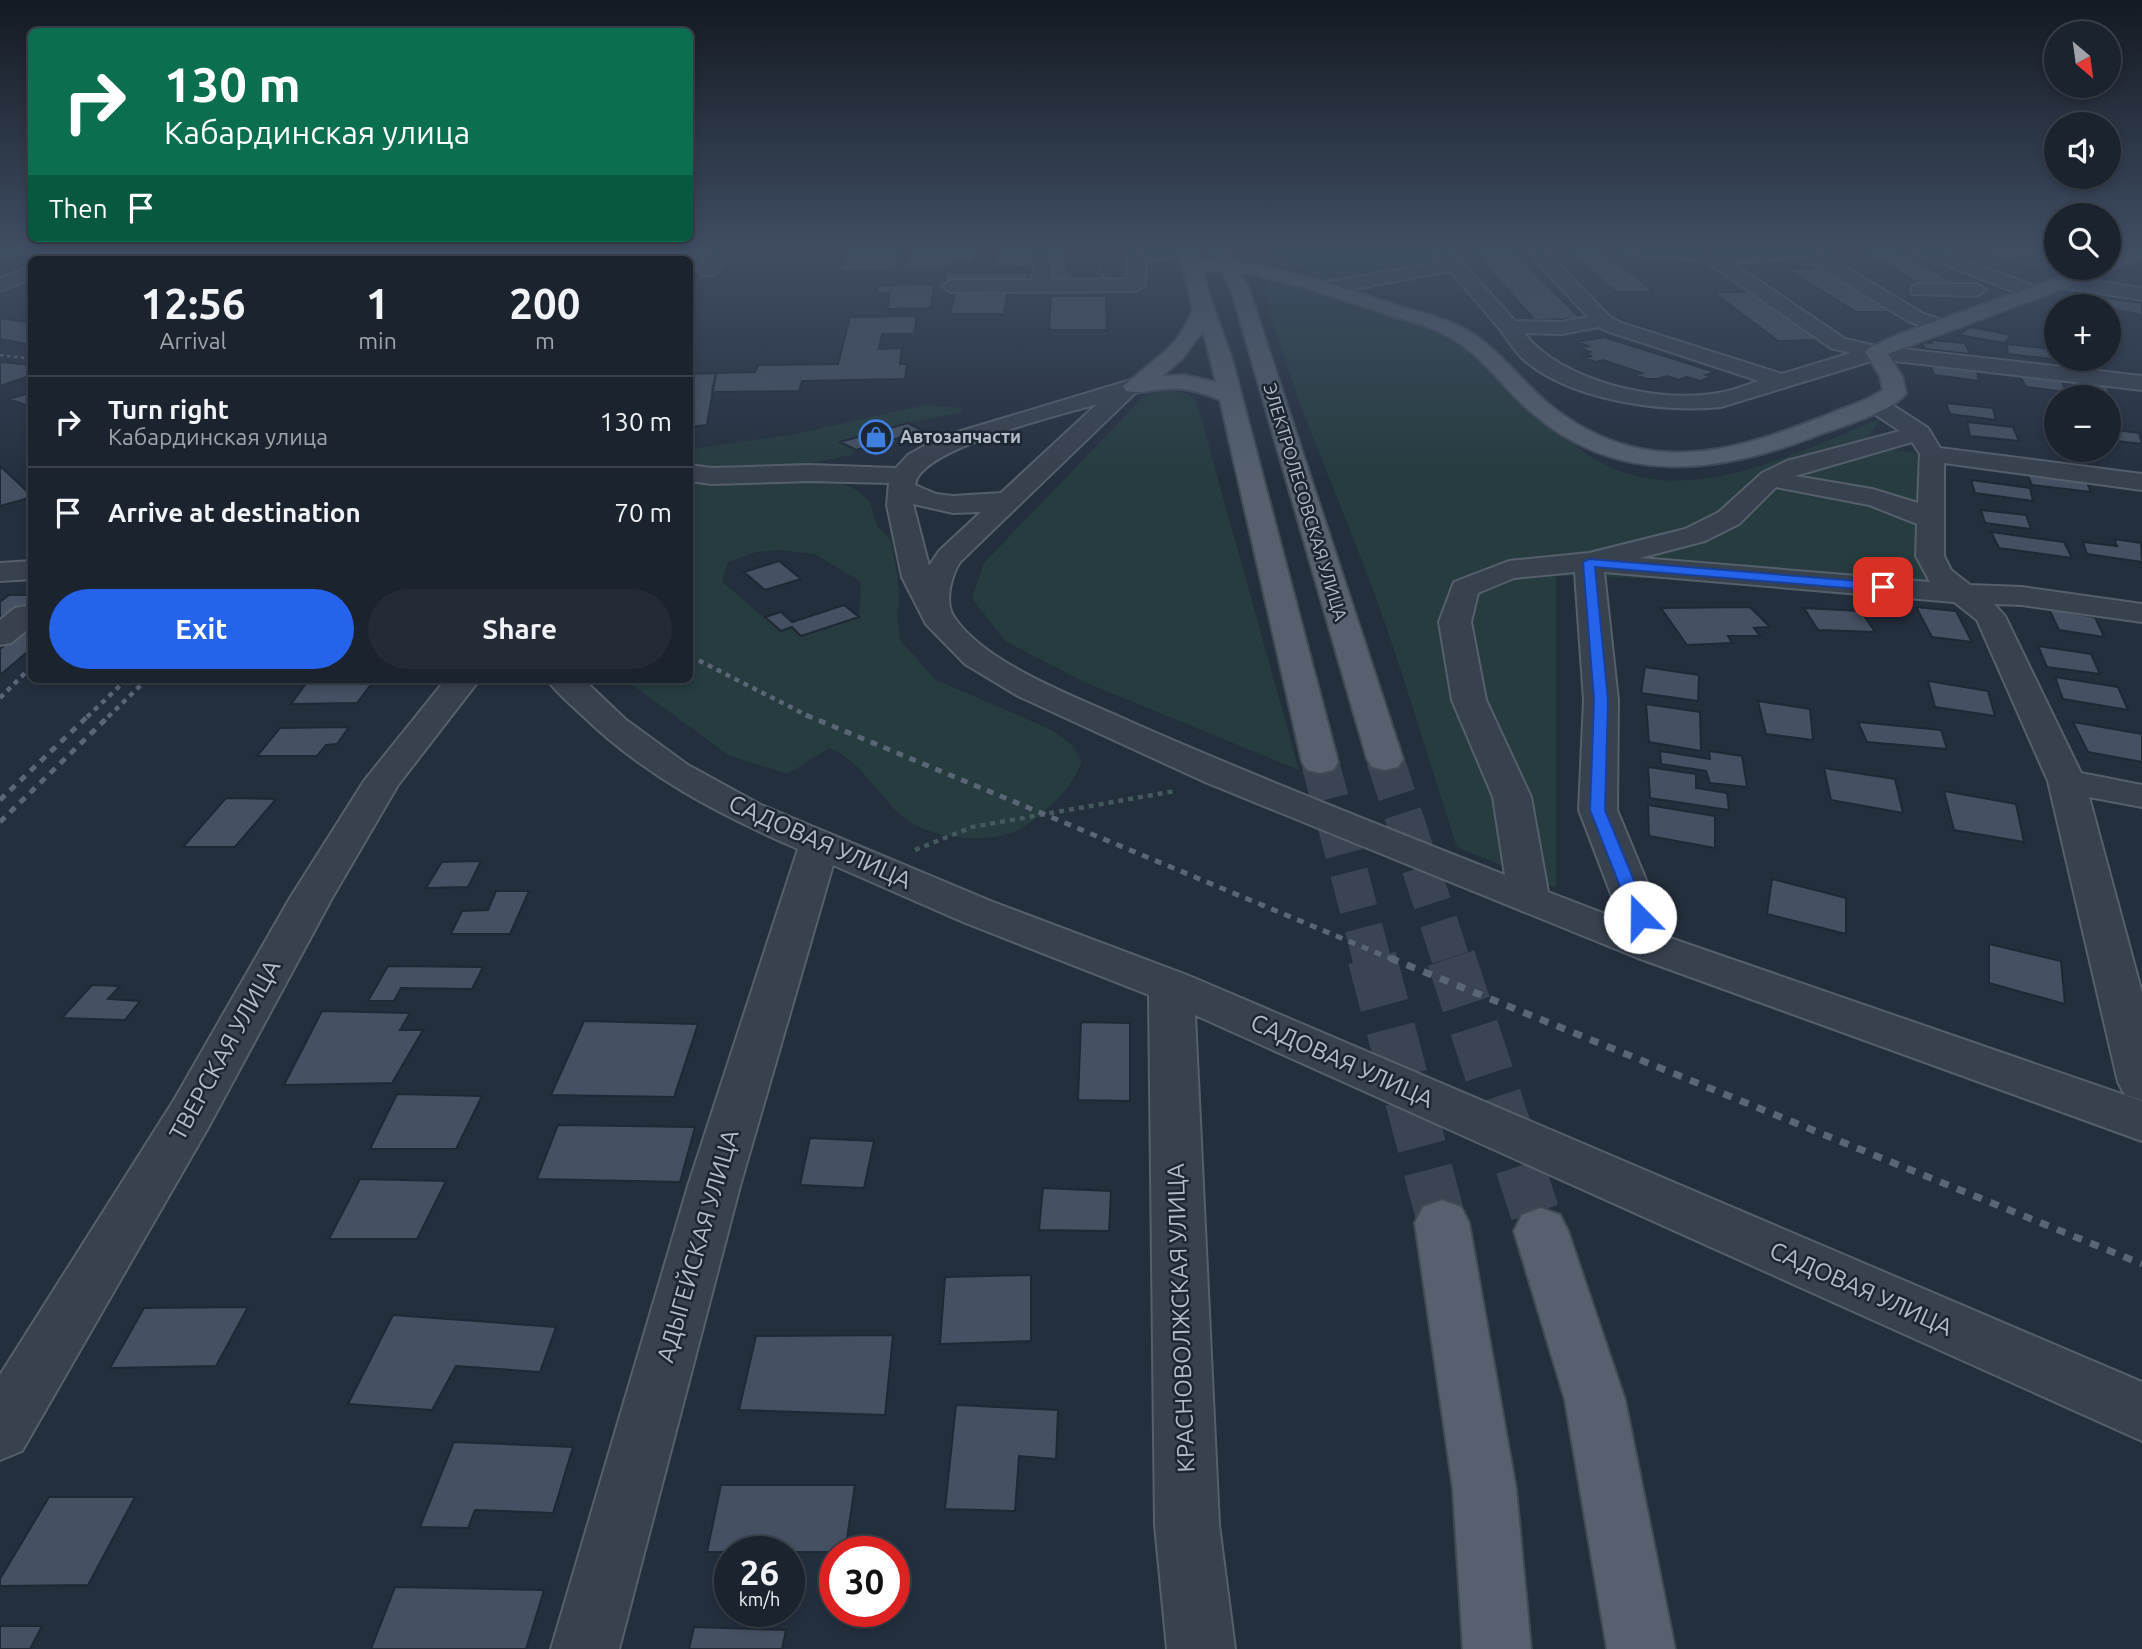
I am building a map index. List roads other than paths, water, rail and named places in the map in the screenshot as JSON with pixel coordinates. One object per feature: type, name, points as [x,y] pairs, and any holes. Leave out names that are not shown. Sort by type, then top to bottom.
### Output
[{"type":"main road","points":[[1129,389],[1178,354],[1191,338],[1196,326]]},
{"type":"main road","name":"ЭЛЕКТРОЛЕСОВСКАЯ УЛИЦА","points":[[1211,326],[1320,762]]},
{"type":"main road","name":"ЭЛЕКТРОЛЕСОВСКАЯ УЛИЦА","points":[[1247,326],[1385,759]]},
{"type":"main road","points":[[1437,326],[1469,341],[1552,418],[1597,444],[1646,459],[1707,461],[1741,455],[1774,444],[1875,404],[1895,393],[1891,376],[1876,352],[1941,326]]},
{"type":"main road","points":[[1129,389],[1179,380],[1203,384],[1230,396]]},
{"type":"main road","points":[[1442,1223],[1472,1391],[1495,1601],[1497,1649]]},
{"type":"main road","points":[[1541,1231],[1595,1400],[1641,1649]]},
{"type":"street","points":[[1509,327],[1572,326]]},
{"type":"street","points":[[1612,326],[1781,381]]},
{"type":"street","points":[[1815,326],[1838,344],[1876,352],[2142,383]]},
{"type":"street","points":[[1509,327],[1525,349],[1552,367],[1630,395],[1667,401],[1704,403],[1876,352]]},
{"type":"street","points":[[1129,389],[992,428],[927,452],[901,482],[908,540],[918,577],[942,624],[976,657],[1030,689],[1227,778],[1529,900],[1653,948],[2142,1121]]},
{"type":"street","points":[[933,609],[939,572],[949,557],[1129,389]]},
{"type":"street","points":[[1875,404],[1926,443],[1931,520],[1930,556],[1939,575],[1990,616],[2066,781],[2142,1082]]},
{"type":"street","points":[[992,428],[1034,429],[1060,439],[1068,447]]},
{"type":"street","points":[[1529,900],[1513,797],[1469,701],[1455,622],[1465,588],[1509,570],[1589,562],[1695,536],[1730,518],[1771,478],[1796,466],[1926,443],[2142,482]]},
{"type":"street","points":[[693,473],[712,476],[809,473],[901,482],[918,498],[956,506],[981,506],[1008,500]]},
{"type":"street","points":[[1771,478],[1814,489],[1881,498],[1931,520]]},
{"type":"street","points":[[1589,562],[1964,594],[2021,596],[2142,613]]},
{"type":"street","points":[[1589,562],[1601,700],[1598,810],[1653,948]]},
{"type":"street","points":[[0,636],[26,615]]},
{"type":"street","name":"ТВЕРСКАЯ УЛИЦА","points":[[0,1430],[191,1114],[311,898],[382,781],[460,683]]},
{"type":"street","name":"САДОВАЯ УЛИЦА","points":[[568,683],[613,726],[675,773],[748,813],[978,912],[1171,986],[2142,1412]]},
{"type":"street","points":[[2066,781],[2142,796]]},
{"type":"street","name":"АДЫГЕЙСКАЯ УЛИЦА","points":[[584,1649],[714,1186],[819,845]]},
{"type":"street","name":"КРАСНОВОЛЖСКАЯ УЛИЦА","points":[[1171,986],[1187,1525],[1201,1649]]},
{"type":"tunnel","points":[[1385,759],[1451,960]]},
{"type":"tunnel","points":[[1320,762],[1372,960]]},
{"type":"tunnel","points":[[1372,958],[1442,1223]]},
{"type":"tunnel","points":[[1451,958],[1541,1231]]},
{"type":"railway","points":[[0,355],[28,358]]},
{"type":"railway","points":[[693,658],[806,715]]},
{"type":"railway","points":[[0,698],[28,670]]},
{"type":"railway","points":[[87,717],[123,683]]},
{"type":"railway","points":[[108,717],[143,683]]},
{"type":"railway","points":[[0,800],[89,715]]},
{"type":"railway","points":[[0,822],[110,715]]},
{"type":"railway","points":[[806,715],[1394,960]]},
{"type":"railway","points":[[806,715],[810,717]]},
{"type":"railway","points":[[1390,958],[2142,1264]]},
{"type":"place","name":"Автозапчасти","points":[[876,437]]}]
